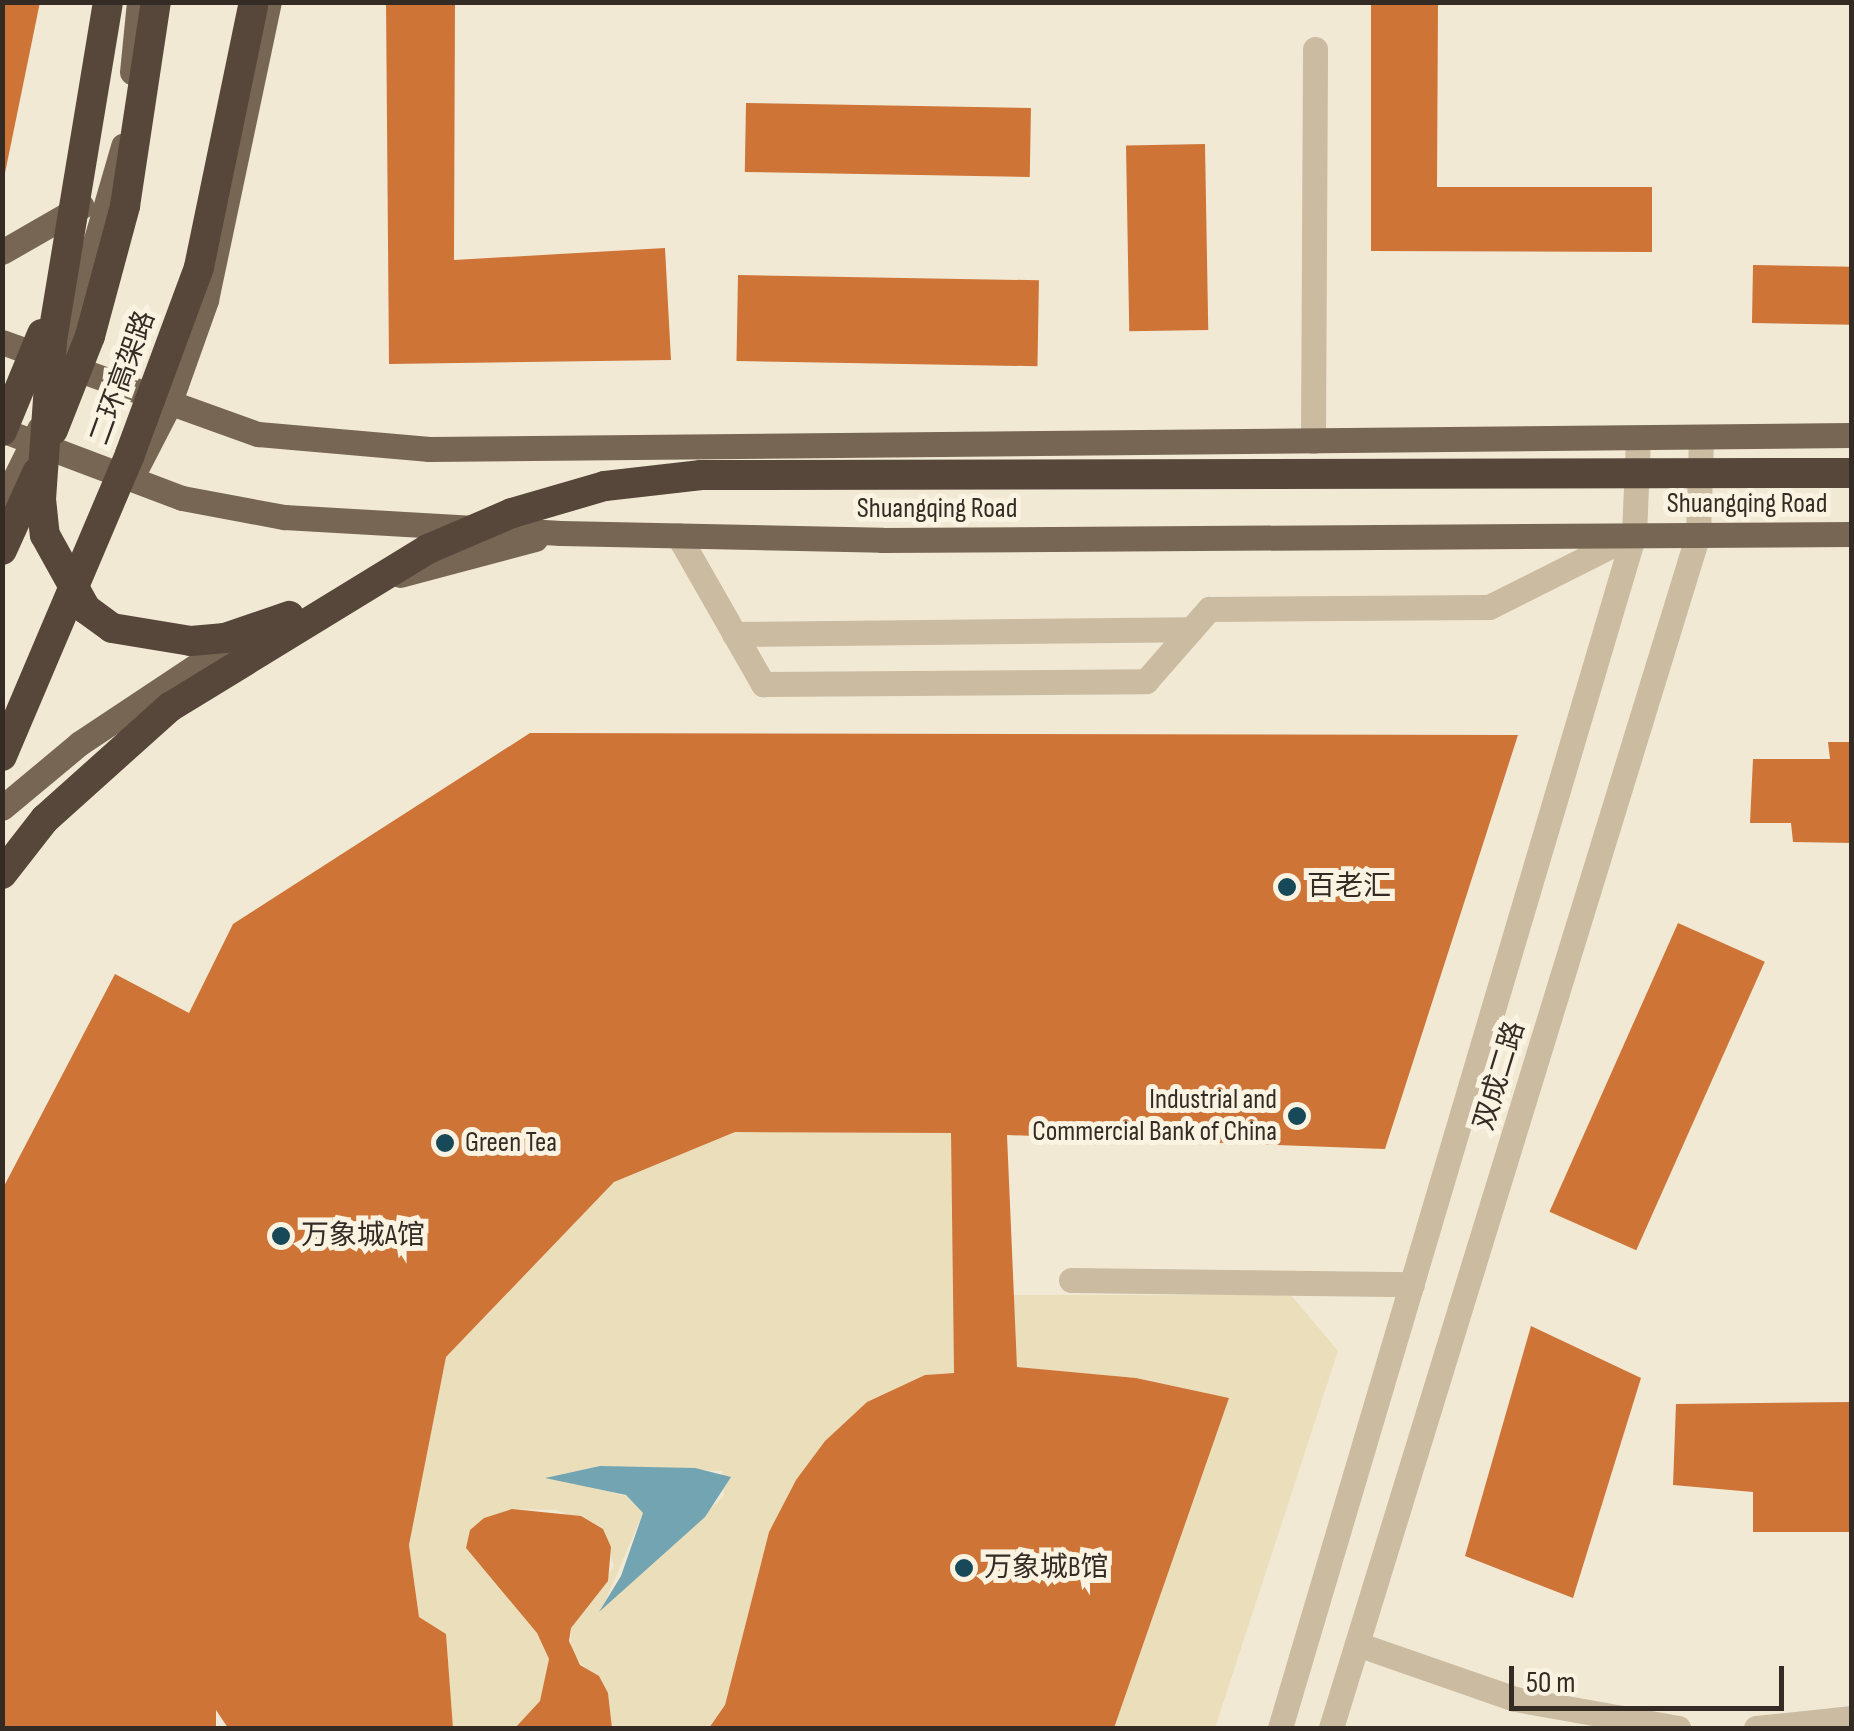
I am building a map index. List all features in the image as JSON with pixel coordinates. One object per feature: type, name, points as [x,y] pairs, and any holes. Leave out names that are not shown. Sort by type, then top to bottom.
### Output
[{"type":"highway","points":[[108,2],[103,64],[63,274],[41,500],[46,535],[86,609],[112,628],[191,641],[260,628],[361,587],[512,513],[604,486],[701,475],[1852,473]]},
{"type":"highway","name":"二环高架路","points":[[2,550],[90,336],[125,206],[156,2]]},
{"type":"highway","name":"二环高架路","points":[[2,756],[130,454],[198,267],[261,5]]},
{"type":"highway","points":[[2,430],[63,274]]},
{"type":"highway","points":[[2,874],[46,820],[170,707],[361,587]]},
{"type":"main road","points":[[2,504],[35,442],[124,139],[139,2]]},
{"type":"main road","points":[[2,723],[57,608],[168,406],[206,300],[261,5]]},
{"type":"main road","points":[[2,252],[88,202],[124,139]]},
{"type":"main road","points":[[2,342],[168,406],[258,434],[429,449],[1852,434]]},
{"type":"main road","name":"Shuangqing Road","points":[[2,430],[130,481],[284,517],[561,533],[1852,534]]},
{"type":"main road","points":[[2,808],[80,743],[252,630],[344,592],[561,533]]},
{"type":"street","points":[[1313,441],[1316,49]]},
{"type":"street","name":"双成二路","points":[[1332,1728],[1698,534],[1702,437]]},
{"type":"street","name":"双成二路","points":[[1280,1728],[1634,534],[1638,438]]},
{"type":"street","points":[[678,536],[762,684],[1146,682],[1209,609],[1488,608],[1634,534]]},
{"type":"street","points":[[734,634],[1191,630]]},
{"type":"street","points":[[1071,1280],[1412,1284]]},
{"type":"street","points":[[1357,1644],[1515,1699],[1678,1728]]},
{"type":"street","points":[[1756,1728],[1852,1718]]},
{"type":"shaded area","points":[[735,1132],[951,1133],[954,1373],[925,1375],[867,1402],[825,1441],[796,1480],[769,1532],[725,1705],[709,1728],[612,1728],[608,1693],[571,1652],[571,1628],[614,1566],[602,1529],[556,1510],[512,1509],[484,1518],[470,1530],[466,1548],[537,1633],[549,1659],[548,1679],[540,1701],[515,1728],[453,1728],[446,1634],[419,1617],[409,1545],[446,1357],[614,1182]],"holes":[[[600,1466],[722,1471],[724,1496],[602,1609],[643,1513],[626,1496],[549,1477]]]},
{"type":"shaded area","points":[[1013,1295],[1291,1295],[1338,1351],[1215,1728],[1114,1728],[1229,1398],[1136,1378],[1017,1367]]},
{"type":"water","points":[[600,1466],[695,1468],[731,1477],[705,1517],[599,1612],[621,1576],[643,1513],[626,1495],[545,1478]]},
{"type":"building","points":[[2,2],[40,2],[4,178],[2,178]]},
{"type":"building","points":[[386,2],[455,2],[454,260],[665,248],[671,360],[389,364]]},
{"type":"building","points":[[1371,2],[1438,2],[1437,187],[1652,187],[1652,252],[1371,251]]},
{"type":"building","points":[[746,103],[1031,108],[1030,177],[745,172]]},
{"type":"building","points":[[1205,144],[1208,330],[1129,331],[1126,145]]},
{"type":"building","points":[[1753,265],[1852,267],[1851,325],[1752,323]]},
{"type":"building","points":[[738,275],[1039,280],[1037,366],[736,361]]},
{"type":"building","name":"万象城A馆","points":[[530,733],[1518,735],[1385,1149],[1007,1135],[1017,1367],[1136,1378],[1229,1398],[1114,1728],[709,1728],[725,1705],[769,1532],[796,1480],[825,1441],[867,1402],[925,1375],[954,1373],[951,1133],[735,1132],[614,1182],[446,1357],[409,1545],[419,1617],[446,1634],[453,1728],[228,1728],[216,1710],[216,1728],[2,1728],[2,1190],[115,974],[189,1013],[233,924]]},
{"type":"building","points":[[1828,742],[1852,742],[1852,843],[1793,842],[1791,823],[1750,823],[1753,759],[1830,759]]},
{"type":"building","points":[[1678,923],[1765,962],[1636,1250],[1549,1212]]},
{"type":"building","points":[[1531,1326],[1641,1378],[1573,1598],[1465,1556]]},
{"type":"building","points":[[1852,1402],[1852,1532],[1753,1532],[1753,1492],[1673,1485],[1676,1404]]},
{"type":"building","points":[[512,1509],[581,1516],[603,1529],[611,1547],[608,1581],[571,1628],[569,1641],[580,1665],[599,1676],[608,1693],[612,1728],[515,1728],[540,1701],[549,1659],[537,1633],[466,1548],[470,1530],[484,1518]]},
{"type":"place","name":"百老汇","points":[[1287,887]]},
{"type":"place","name":"Industrial and Commercial Bank of China","points":[[1297,1116]]},
{"type":"place","name":"Green Tea","points":[[445,1143]]},
{"type":"place","name":"万象城A馆","points":[[281,1236]]},
{"type":"place","name":"万象城B馆","points":[[964,1568]]}]
